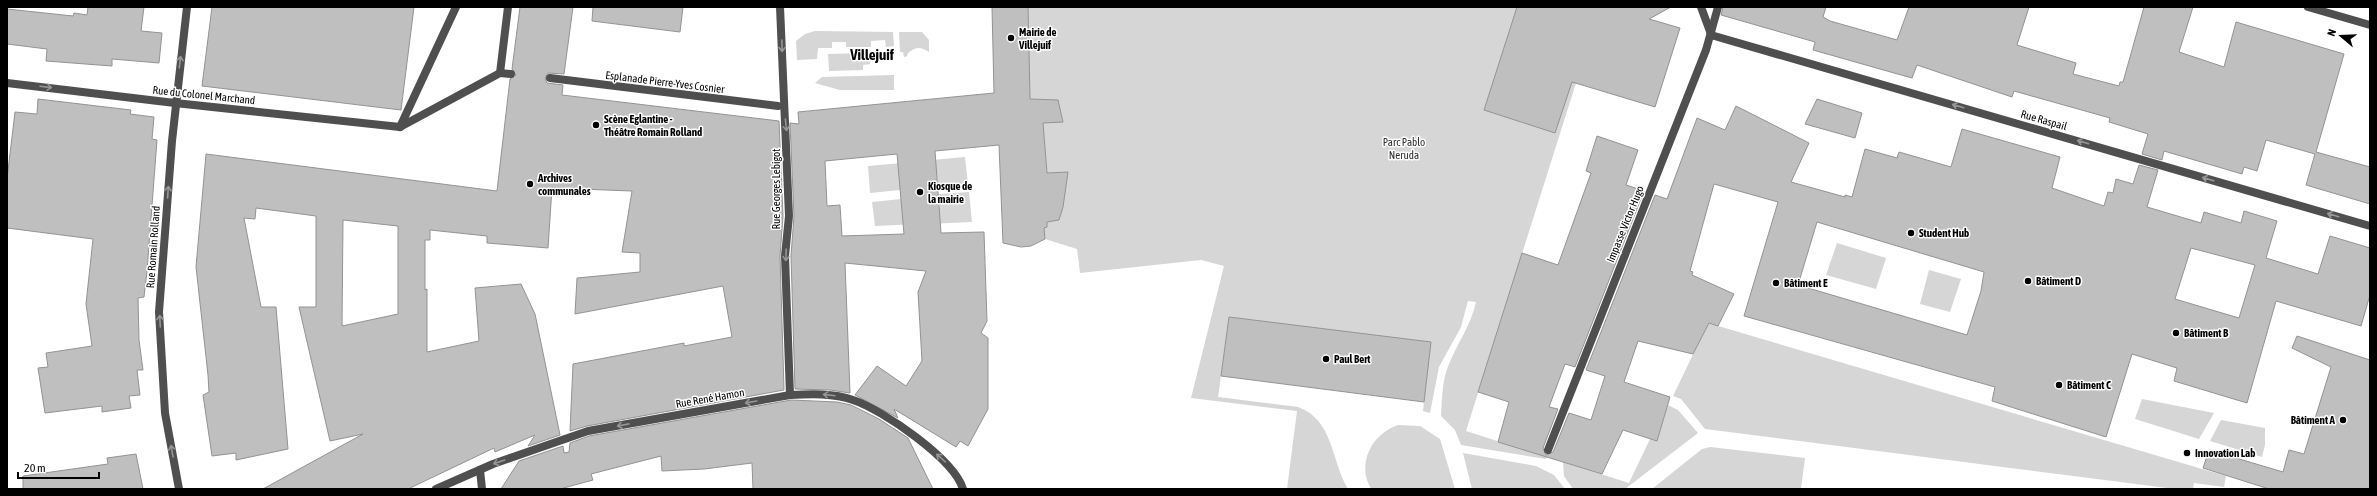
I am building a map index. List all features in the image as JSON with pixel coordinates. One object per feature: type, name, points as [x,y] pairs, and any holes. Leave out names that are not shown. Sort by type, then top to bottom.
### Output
[{"type":"street","name":"Rue Romain Rolland","points":[[179,489],[165,413],[159,312],[175,104],[187,7]]},
{"type":"street","points":[[400,127],[456,7]]},
{"type":"street","points":[[500,73],[508,7]]},
{"type":"street","name":"Rue Georges Lebigot","points":[[780,7],[788,171],[789,216],[785,256],[790,395]]},
{"type":"street","points":[[1701,7],[1711,35]]},
{"type":"street","name":"Impasse Victor Hugo","points":[[1548,450],[1711,35],[1718,7]]},
{"type":"street","points":[[2308,7],[2370,24]]},
{"type":"street","name":"Rue Raspail","points":[[1711,35],[2370,226]]},
{"type":"street","points":[[400,127],[500,73],[511,74]]},
{"type":"street","name":"Esplanade Pierre-Yves Cosnier","points":[[550,78],[778,106]]},
{"type":"street","name":"Rue du Colonel Marchand","points":[[7,83],[175,104],[400,127]]},
{"type":"street","name":"Rue René Hamon","points":[[436,489],[480,470],[588,431],[790,395],[821,394],[854,400],[876,411],[944,459],[963,489]]},
{"type":"street","points":[[480,470],[482,489]]},
{"type":"green space","name":"Parc Pablo Neruda","points":[[1028,7],[1600,7],[1466,431],[1547,457],[1546,459],[1461,445],[1455,430],[1441,416],[1445,376],[1471,318],[1476,302],[1468,301],[1461,327],[1439,367],[1430,413],[1423,411],[1430,342],[1229,317],[1218,397],[1298,407],[1310,413],[1319,421],[1325,431],[1342,478],[1348,489],[1287,489],[1297,411],[1191,398],[1224,266],[1201,260],[1080,273],[1077,249],[1045,239],[1043,228],[1047,227],[1047,222],[1059,220],[1063,207],[1066,172],[1047,173],[1043,123],[1063,121],[1057,100],[1029,99]]},
{"type":"green space","points":[[815,31],[893,32],[894,46],[886,47],[885,40],[871,41],[871,47],[846,47],[846,42],[832,42],[832,48],[818,48],[817,59],[797,60],[796,41],[805,34]]},
{"type":"green space","points":[[899,32],[922,32],[929,40],[929,52],[921,48],[916,48],[904,57],[903,52],[900,52]]},
{"type":"green space","points":[[863,53],[863,57],[870,57],[870,64],[863,65],[863,70],[829,71],[828,54]]},
{"type":"green space","points":[[894,75],[894,90],[840,90],[815,83],[822,77]]},
{"type":"green space","points":[[965,157],[968,184],[938,186],[937,175],[923,177],[921,161]]},
{"type":"green space","points":[[913,162],[900,190],[870,193],[868,166]]},
{"type":"green space","points":[[969,192],[972,222],[927,224],[926,208],[940,207],[939,194]]},
{"type":"green space","points":[[901,199],[902,210],[918,224],[875,226],[872,202]]},
{"type":"green space","points":[[1837,243],[1886,258],[1876,289],[1826,275]]},
{"type":"green space","points":[[1929,270],[1961,279],[1950,312],[1920,304]]},
{"type":"green space","points":[[1708,323],[2226,476],[2224,487],[2194,483],[2193,489],[2175,489],[1705,429],[1681,399],[1673,396]]},
{"type":"green space","points":[[2142,399],[2214,413],[2199,439],[2135,419]]},
{"type":"green space","points":[[1668,405],[1678,410],[1698,433],[1625,489],[1573,489],[1564,476],[1563,462],[1629,483],[1650,439],[1657,440]]},
{"type":"green space","points":[[2221,420],[2265,428],[2265,445],[2262,457],[2210,441]]},
{"type":"green space","points":[[1398,425],[1420,426],[1440,439],[1455,489],[1371,489],[1365,469],[1369,451],[1374,442],[1381,435]]},
{"type":"green space","points":[[1710,447],[1805,458],[1801,489],[1652,489],[1702,449]]},
{"type":"green space","points":[[1463,453],[1536,466],[1554,475],[1565,489],[1472,489]]},
{"type":"building","points":[[88,7],[144,7],[141,31],[162,33],[159,63],[112,59],[112,66],[46,61],[47,49],[7,44],[7,9],[73,16],[74,13],[87,15]]},
{"type":"building","points":[[212,7],[414,7],[401,110],[202,86]]},
{"type":"building","points":[[520,7],[573,7],[564,74],[548,73],[545,78],[547,83],[563,85],[562,95],[779,121],[783,216],[780,256],[784,390],[587,426],[570,431],[573,364],[684,343],[684,346],[732,337],[723,286],[575,314],[577,278],[640,272],[640,253],[622,252],[632,191],[552,188],[548,248],[487,243],[487,236],[430,230],[430,240],[425,240],[427,352],[479,341],[475,288],[521,284],[535,314],[560,435],[528,446],[535,435],[495,452],[494,448],[408,489],[263,489],[363,434],[330,441],[299,307],[316,307],[316,216],[256,208],[255,219],[244,218],[261,307],[276,307],[288,449],[236,460],[236,453],[212,456],[203,395],[209,392],[196,267],[206,154],[497,191],[510,79],[516,75],[512,69]],"holes":[[[343,220],[398,226],[398,314],[342,326]]]},
{"type":"building","points":[[593,7],[683,7],[680,32],[592,21]]},
{"type":"building","points":[[992,7],[1028,7],[1030,99],[1058,100],[1063,122],[1043,123],[1047,173],[1068,172],[1063,207],[1059,220],[1047,222],[1047,227],[1044,228],[1045,239],[1031,246],[1021,247],[1003,243],[999,145],[935,151],[941,233],[984,232],[987,321],[981,333],[988,338],[988,409],[968,446],[960,441],[956,447],[894,409],[898,418],[855,395],[877,366],[906,386],[922,361],[918,292],[926,271],[845,263],[850,393],[830,390],[795,389],[791,256],[794,216],[790,123],[799,124],[798,112],[994,93]],"holes":[[[897,154],[904,234],[842,236],[840,205],[827,206],[825,161]]]},
{"type":"building","points":[[1517,7],[1671,7],[1649,19],[1680,28],[1655,107],[1572,82],[1555,133],[1484,110]]},
{"type":"building","points":[[1723,7],[1826,7],[1823,17],[1830,21],[1897,40],[1909,7],[2029,7],[2017,45],[2076,63],[2073,74],[2119,86],[2120,82],[2123,82],[2144,7],[2193,7],[2179,52],[2224,67],[2236,22],[2344,54],[2316,152],[2370,167],[2370,204],[2306,185],[2315,154],[2266,140],[2257,171],[2244,167],[2242,174],[2164,151],[2162,160],[2142,154],[2148,134],[2109,122],[2110,118],[2014,91],[2012,97],[1917,65],[1912,78],[1813,50],[1815,42],[1721,15]]},
{"type":"building","points":[[38,99],[131,110],[130,114],[154,117],[152,139],[157,140],[147,271],[144,297],[138,298],[139,340],[143,370],[137,370],[140,395],[129,396],[131,408],[102,412],[102,406],[45,413],[38,368],[48,367],[46,353],[92,346],[86,304],[93,239],[7,228],[7,179],[15,112],[37,114]]},
{"type":"building","points":[[1817,99],[1862,113],[1855,138],[1805,124]]},
{"type":"building","points":[[1736,106],[1809,143],[1791,182],[1845,197],[1845,195],[1852,197],[1865,149],[1897,158],[1899,152],[1951,167],[1962,129],[2060,157],[2052,188],[2104,206],[2108,192],[2113,193],[2116,179],[2133,184],[2139,165],[2158,170],[2147,207],[2201,223],[2204,212],[2241,223],[2244,211],[2277,221],[2266,258],[2318,274],[2330,236],[2370,248],[2370,295],[2361,326],[2276,301],[2247,403],[2174,381],[2177,368],[2132,354],[2106,437],[1992,401],[1995,387],[1744,316],[1778,202],[1714,184],[1690,271],[1693,272],[1692,275],[1734,294],[1718,326],[1709,323],[1693,354],[1638,341],[1624,382],[1670,397],[1657,441],[1623,430],[1602,474],[1498,442],[1509,402],[1478,392],[1522,253],[1558,265],[1591,173],[1586,171],[1597,136],[1638,150],[1626,185],[1644,191],[1575,367],[1565,364],[1549,407],[1558,409],[1543,448],[1546,455],[1553,452],[1569,413],[1591,420],[1605,376],[1586,370],[1655,195],[1667,199],[1697,118],[1725,130]],"holes":[[[1817,222],[1984,272],[1981,291],[1967,335],[1798,285]],[[2191,248],[2255,265],[2239,318],[2175,299]]]},
{"type":"building","name":"Paul Bert","points":[[1229,317],[1431,342],[1424,402],[1221,376]]},
{"type":"building","name":"Bâtiment A","points":[[2297,336],[2370,360],[2370,489],[2269,489],[2203,468],[2209,450],[2283,472],[2289,450],[2304,454],[2331,367],[2292,348]]},
{"type":"building","points":[[791,400],[837,402],[851,405],[879,419],[908,438],[933,489],[753,489],[752,463],[704,469],[662,471],[661,456],[591,474],[593,480],[560,489],[501,489],[519,461],[563,446],[564,453],[569,452],[570,443],[589,436]]},
{"type":"building","points":[[136,454],[143,489],[23,489],[23,476],[108,464],[107,458]]},
{"type":"place","name":"Mairie de Villejuif","points":[[1011,38]]},
{"type":"place","name":"Scène Eglantine - Théâtre Romain Rolland","points":[[596,125]]},
{"type":"place","name":"Archives communales","points":[[530,184]]},
{"type":"place","name":"Kiosque de la mairie","points":[[920,192]]},
{"type":"place","name":"Student Hub","points":[[1911,233]]},
{"type":"place","name":"Bâtiment D","points":[[2028,281]]},
{"type":"place","name":"Bâtiment E","points":[[1776,283]]},
{"type":"place","name":"Bâtiment B","points":[[2176,333]]},
{"type":"place","name":"Paul Bert","points":[[1326,359]]},
{"type":"place","name":"Bâtiment C","points":[[2059,385]]},
{"type":"place","name":"Bâtiment A","points":[[2343,420]]},
{"type":"place","name":"Innovation Lab","points":[[2187,453]]},
{"type":"district","name":"Villejuif","points":[[872,54]]}]
